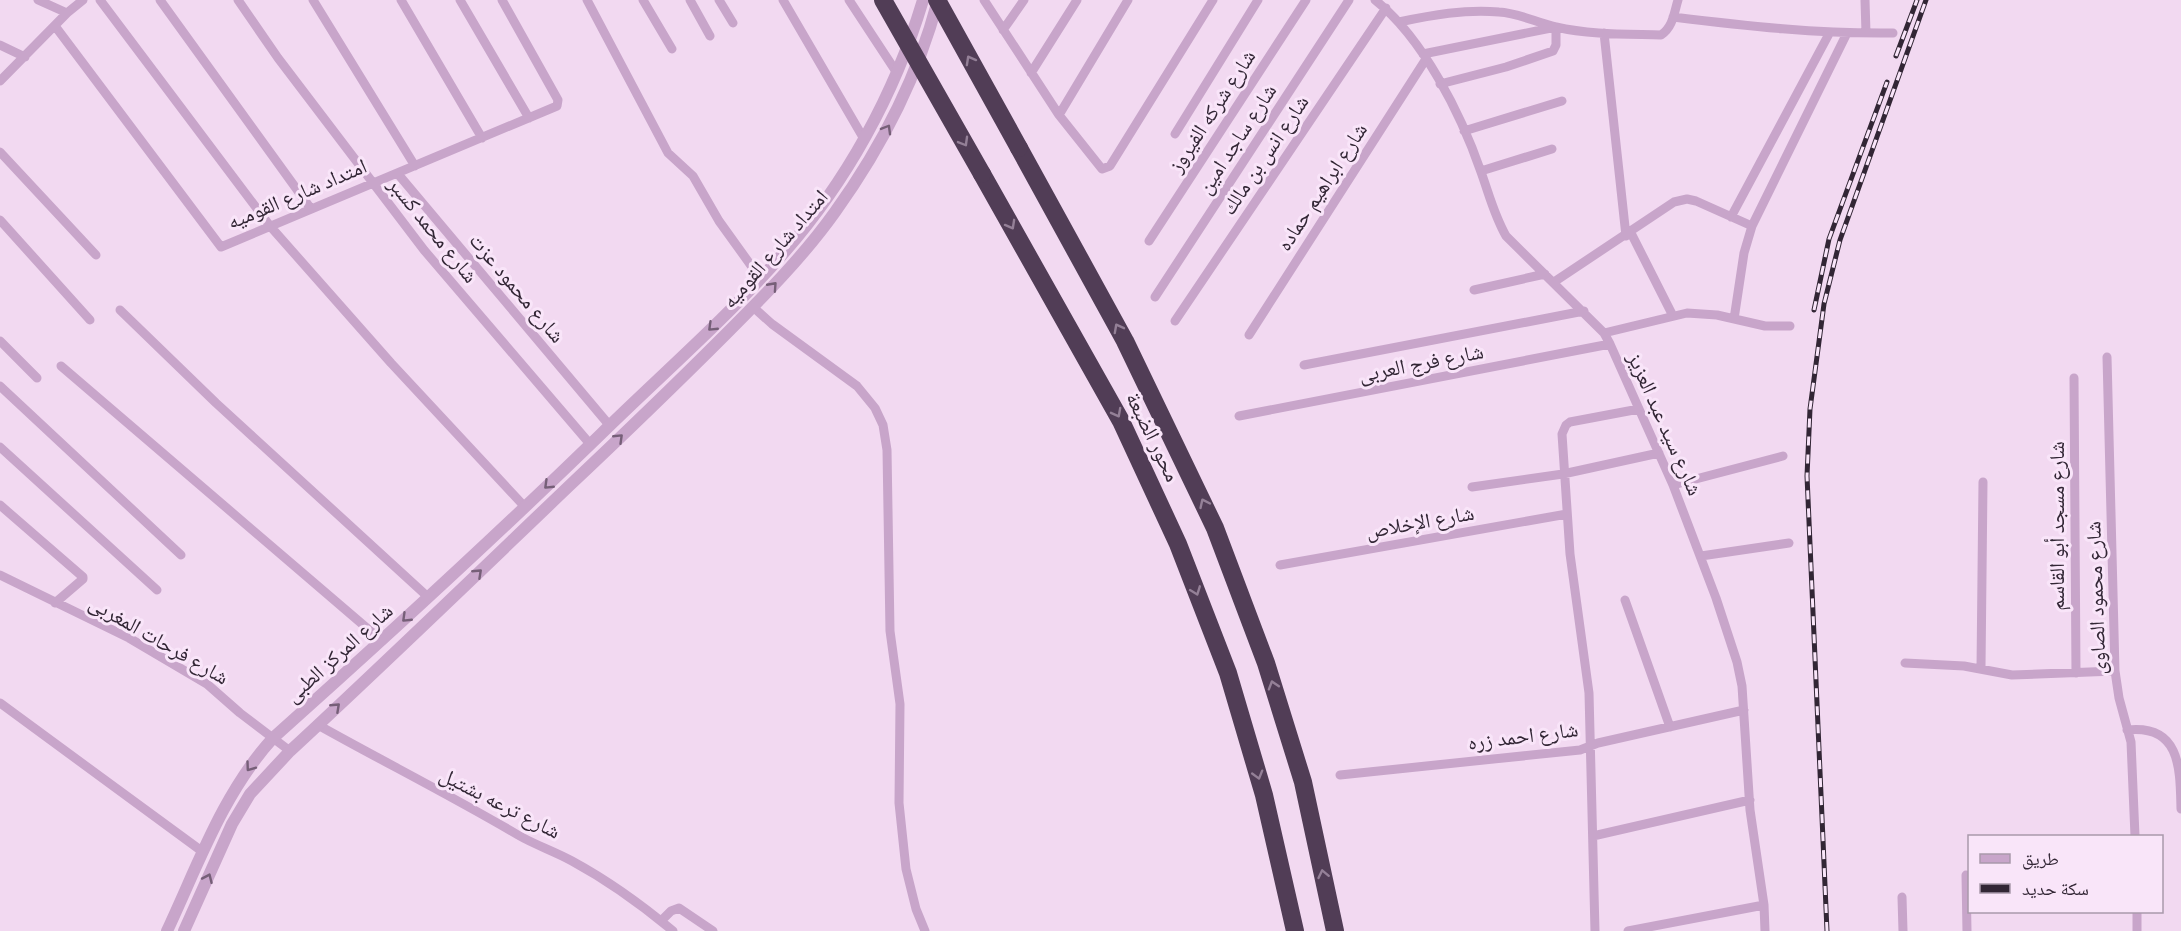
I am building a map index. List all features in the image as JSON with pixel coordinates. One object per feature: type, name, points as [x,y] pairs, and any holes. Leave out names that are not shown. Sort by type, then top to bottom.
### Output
[{"type":"highway","name":"محور الضبعة","points":[[883,0],[1121,421],[1151,482],[1178,544],[1228,674],[1264,795],[1294,931]]},
{"type":"highway","name":"محور الضبعة","points":[[938,0],[1125,341],[1215,528],[1266,663],[1303,783],[1335,931]]},
{"type":"street","points":[[38,0],[67,13]]},
{"type":"street","points":[[68,0],[81,2]]},
{"type":"street","points":[[100,0],[270,226],[391,363],[525,507]]},
{"type":"street","points":[[160,0],[311,209]]},
{"type":"street","name":"شارع محمد كسبر","points":[[238,0],[278,58],[424,250],[591,444]]},
{"type":"street","points":[[313,0],[415,166]]},
{"type":"street","points":[[401,0],[482,138]]},
{"type":"street","points":[[460,0],[529,118]]},
{"type":"street","name":"امتداد شارع القوميه","points":[[55,26],[220,247],[555,107],[558,100],[502,0]]},
{"type":"street","points":[[587,0],[668,153],[693,176],[719,220],[760,278]]},
{"type":"street","points":[[643,0],[672,49]]},
{"type":"street","points":[[690,0],[710,36]]},
{"type":"street","points":[[719,0],[733,23]]},
{"type":"street","points":[[783,0],[864,140]]},
{"type":"street","points":[[849,0],[897,73]]},
{"type":"street","name":"امتداد شارع القوميه","points":[[591,444],[781,257],[815,214],[864,140],[897,73],[923,0]]},
{"type":"street","name":"امتداد شارع القوميه","points":[[577,479],[753,307],[818,234],[862,171],[894,116],[929,35],[938,0]]},
{"type":"street","points":[[984,0],[1059,116],[1097,166],[1102,169],[1110,166],[1213,0]]},
{"type":"street","points":[[1003,30],[1024,0]]},
{"type":"street","points":[[1031,73],[1077,0]]},
{"type":"street","points":[[1059,116],[1128,0]]},
{"type":"street","points":[[1175,134],[1258,0]]},
{"type":"street","name":"شارع شركه الفيروز","points":[[1149,241],[1306,0]]},
{"type":"street","name":"شارع ساجد امين","points":[[1155,297],[1349,0]]},
{"type":"street","name":"شارع سيد عبد العزيز","points":[[1375,0],[1399,22],[1424,56],[1440,84],[1464,131],[1481,171],[1497,220],[1506,236],[1604,333],[1673,485],[1701,556],[1737,662],[1744,710],[1750,800],[1764,905],[1765,931]]},
{"type":"street","points":[[1399,22],[1427,16],[1484,11],[1502,12],[1556,27],[1604,33],[1661,35],[1667,31],[1678,0]]},
{"type":"street","points":[[1865,0],[1866,33]]},
{"type":"street","points":[[0,80],[81,2]]},
{"type":"street","name":"شارع انس بن مالك","points":[[1175,321],[1386,8]]},
{"type":"street","points":[[1673,17],[1759,27],[1847,33],[1893,33]]},
{"type":"street","points":[[1424,56],[1556,27]]},
{"type":"street","points":[[1440,84],[1506,67],[1553,51],[1556,45],[1556,27]]},
{"type":"street","points":[[1731,217],[1830,32]]},
{"type":"street","points":[[1604,33],[1628,234],[1673,316]]},
{"type":"street","points":[[1734,319],[1744,253],[1752,226],[1847,33]]},
{"type":"street","points":[[0,45],[25,57]]},
{"type":"street","name":"شارع ابراهيم حماده","points":[[1249,335],[1424,56]]},
{"type":"street","points":[[1464,131],[1562,101]]},
{"type":"street","points":[[1481,171],[1552,149]]},
{"type":"street","points":[[0,152],[96,255]]},
{"type":"street","name":"شارع محمود عزت","points":[[398,174],[610,426]]},
{"type":"street","points":[[1554,282],[1674,202],[1687,199],[1696,201],[1752,226]]},
{"type":"street","points":[[0,220],[90,320]]},
{"type":"street","points":[[1474,290],[1545,274]]},
{"type":"street","points":[[753,307],[772,324],[857,386],[875,408],[885,432],[890,530],[890,631],[900,704],[899,803],[906,869],[916,909],[925,931]]},
{"type":"street","points":[[120,310],[216,403],[428,597]]},
{"type":"street","points":[[1304,365],[1584,311]]},
{"type":"street","points":[[1604,333],[1673,316],[1703,313],[1765,326],[1790,326]]},
{"type":"street","points":[[0,341],[37,378]]},
{"type":"street","name":"شارع فرج العربى","points":[[1239,416],[1610,344]]},
{"type":"street","name":"شارع محمود الصاوى","points":[[2107,357],[2115,671],[2133,757],[2135,835]]},
{"type":"street","points":[[61,366],[382,641]]},
{"type":"street","name":"شارع مسجد أبو القاسم","points":[[2074,378],[2076,673]]},
{"type":"street","points":[[0,386],[181,555]]},
{"type":"street","points":[[1595,931],[1587,672],[1571,565],[1562,434],[1570,422],[1639,409]]},
{"type":"street","name":"شارع المركز الطبى","points":[[167,931],[237,785],[259,754],[273,738],[382,641],[591,444]]},
{"type":"street","points":[[0,447],[157,590]]},
{"type":"street","points":[[1472,487],[1563,474],[1659,453]]},
{"type":"street","points":[[1673,485],[1782,456]]},
{"type":"street","name":"شارع المركز الطبى","points":[[184,931],[232,824],[250,794],[290,751],[577,479]]},
{"type":"street","points":[[1981,669],[1983,482]]},
{"type":"street","points":[[0,505],[83,576],[83,579],[56,603]]},
{"type":"street","name":"شارع الإخلاص","points":[[1280,565],[1567,514]]},
{"type":"street","points":[[1701,556],[1789,543]]},
{"type":"street","name":"شارع فرحات المغربى","points":[[0,575],[129,638],[207,684],[290,751]]},
{"type":"street","points":[[1625,600],[1670,727]]},
{"type":"street","points":[[1905,663],[1981,669],[2012,675],[2115,671]]},
{"type":"street","points":[[0,703],[204,852]]},
{"type":"street","name":"شارع احمد زره","points":[[1340,775],[1580,750],[1744,710]]},
{"type":"street","name":"شارع ترعه بشتيل","points":[[318,725],[427,786],[472,807],[518,835],[575,863],[609,883],[673,931]]},
{"type":"street","points":[[2127,730],[2141,729],[2155,732],[2167,739],[2175,750],[2180,764],[2181,809]]},
{"type":"street","points":[[1593,836],[1750,800]]},
{"type":"street","points":[[1966,875],[1967,931]]},
{"type":"street","points":[[1902,897],[1903,931]]},
{"type":"street","points":[[1628,931],[1764,905]]},
{"type":"street","points":[[661,921],[671,911],[679,908],[713,931]]},
{"type":"street","points":[[2137,913],[2138,931]]},
{"type":"railway","points":[[1896,56],[1917,0]]},
{"type":"railway","points":[[1827,931],[1807,476],[1810,409],[1824,304],[1840,240],[1926,0]]},
{"type":"railway","points":[[1814,310],[1829,239],[1887,82]]}]
